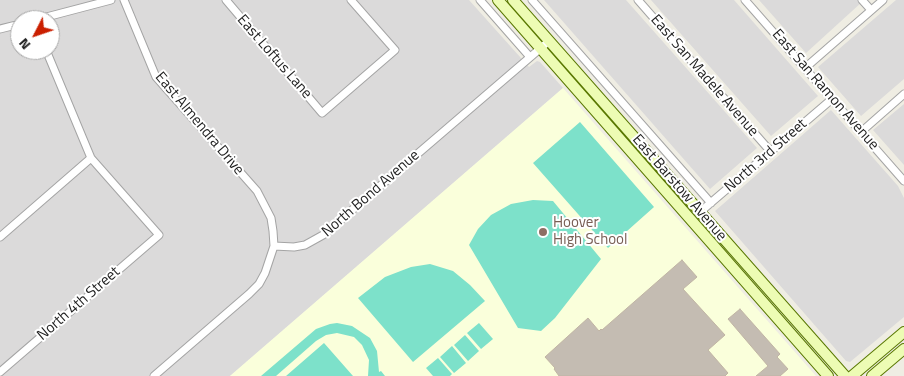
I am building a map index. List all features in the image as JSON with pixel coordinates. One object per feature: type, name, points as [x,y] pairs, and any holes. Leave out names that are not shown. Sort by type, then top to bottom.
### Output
[{"type":"main road","name":"East Barstow Avenue","points":[[498,0],[828,376]]},
{"type":"main road","name":"East Barstow Avenue","points":[[513,0],[845,376]]},
{"type":"main road","points":[[852,376],[904,332]]},
{"type":"main road","points":[[872,376],[904,349]]},
{"type":"street","points":[[60,13],[111,0]]},
{"type":"street","name":"East Almendra Drive","points":[[124,0],[156,77],[257,192],[266,206],[271,218],[274,246]]},
{"type":"street","name":"East Loftus Lane","points":[[226,0],[322,113],[395,50],[351,0]]},
{"type":"street","points":[[480,0],[530,57]]},
{"type":"street","points":[[532,0],[711,203]]},
{"type":"street","name":"East San Madele Avenue","points":[[638,0],[770,152]]},
{"type":"street","name":"East San Ramon Avenue","points":[[746,0],[904,181]]},
{"type":"street","points":[[862,0],[871,10]]},
{"type":"street","points":[[805,68],[883,0]]},
{"type":"street","name":"North Bond Avenue","points":[[274,246],[305,246],[315,241],[549,41]]},
{"type":"street","points":[[0,237],[90,158],[50,60]]},
{"type":"street","points":[[861,132],[904,94]]},
{"type":"street","name":"North 3rd Street","points":[[700,212],[832,99]]},
{"type":"street","name":"North 4th Street","points":[[0,372],[158,235],[90,158]]},
{"type":"street","points":[[154,376],[249,294],[265,273],[274,246]]},
{"type":"shaded area","points":[[0,0],[469,0],[529,67],[537,61],[540,62],[563,88],[230,376],[0,376]]},
{"type":"shaded area","points":[[544,0],[626,0],[757,148],[710,189]]},
{"type":"shaded area","points":[[651,0],[734,0],[818,96],[771,136]]},
{"type":"shaded area","points":[[759,0],[860,0],[862,2],[806,53]]},
{"type":"shaded area","points":[[896,0],[904,0],[904,79],[861,116],[818,67]]},
{"type":"shaded area","name":"Hoover High School","points":[[563,88],[816,376],[230,376]]},
{"type":"shaded area","points":[[904,104],[904,165],[873,130]]},
{"type":"shaded area","points":[[831,110],[898,186],[904,198],[904,317],[850,362],[846,361],[715,211]]},
{"type":"green space","points":[[580,122],[654,207],[608,248],[533,163]]},
{"type":"green space","points":[[533,200],[553,201],[601,259],[555,318],[541,331],[518,328],[469,245],[478,229],[491,215],[511,204]]},
{"type":"green space","points":[[430,264],[453,271],[485,301],[413,362],[358,298],[385,277],[411,267]]},
{"type":"green space","points":[[337,323],[352,326],[370,338],[377,351],[379,372],[381,371],[385,376],[368,376],[369,360],[362,345],[354,337],[337,333],[326,335],[316,341],[276,376],[261,376],[316,329]]},
{"type":"green space","points":[[479,323],[493,339],[481,349],[467,333]]},
{"type":"green space","points":[[465,335],[479,351],[468,361],[454,345]]},
{"type":"green space","points":[[324,343],[353,376],[286,376]]},
{"type":"green space","points":[[452,346],[466,363],[454,373],[440,357]]},
{"type":"green space","points":[[438,358],[452,374],[450,376],[433,376],[426,368]]},
{"type":"building","points":[[682,260],[697,277],[683,289],[725,335],[708,350],[728,373],[725,376],[559,376],[555,368],[545,357],[588,318],[599,331],[602,330]]},
{"type":"building","points":[[740,309],[780,354],[777,357],[788,369],[780,376],[756,376],[768,366],[728,319]]},
{"type":"place","name":"Hoover High School","points":[[543,232]]}]
